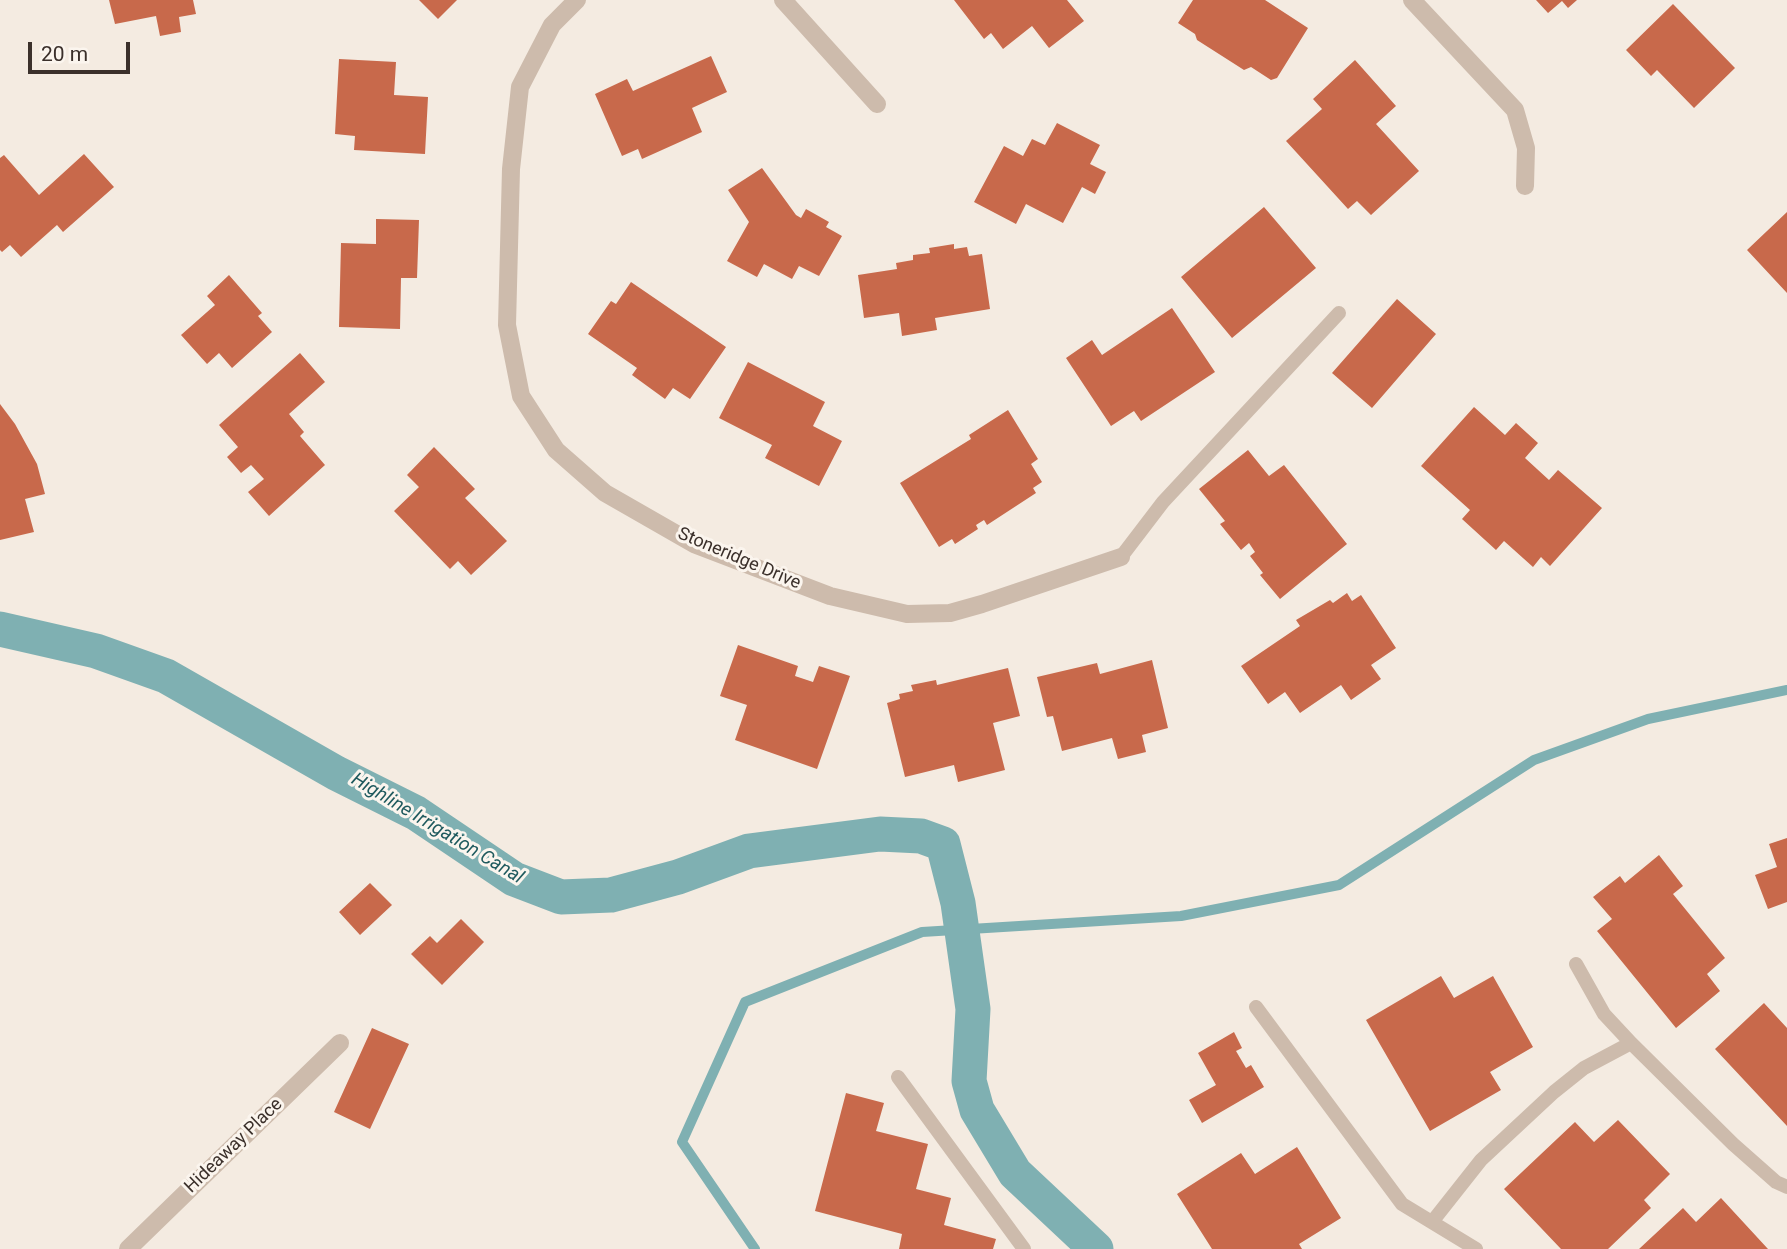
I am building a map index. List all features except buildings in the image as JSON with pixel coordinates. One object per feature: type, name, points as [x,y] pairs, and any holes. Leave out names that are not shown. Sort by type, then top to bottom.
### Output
[{"type":"street","name":"Stoneridge Drive","points":[[577,0],[552,25],[520,87],[511,169],[507,325],[521,396],[556,450],[605,493],[694,544],[830,596],[907,614],[950,613],[1121,557]]},
{"type":"street","points":[[783,0],[877,104]]},
{"type":"street","points":[[1412,0],[1515,110],[1526,148],[1525,186]]},
{"type":"street","name":"Hideaway Place","points":[[128,1249],[340,1043]]},
{"type":"lane","points":[[1121,557],[1163,502],[1339,313]]},
{"type":"lane","points":[[1576,964],[1604,1014],[1631,1043],[1733,1144],[1776,1182],[1787,1187]]},
{"type":"lane","points":[[1256,1007],[1402,1204],[1476,1249]]},
{"type":"lane","points":[[1432,1222],[1481,1160],[1554,1092],[1584,1068],[1631,1043]]},
{"type":"lane","points":[[898,1077],[1024,1249]]},
{"type":"waterway","name":"Highline Irrigation Canal","points":[[0,629],[96,651],[166,676],[336,773],[416,813],[514,879],[561,897],[611,895],[678,877],[749,851],[880,834],[921,836],[943,844],[958,903],[973,1009],[969,1081],[977,1110],[1015,1173],[1096,1249]]},
{"type":"waterway","points":[[755,1249],[682,1142],[745,1002],[922,932],[1181,916],[1339,885],[1534,760],[1648,719],[1787,690]]}]
